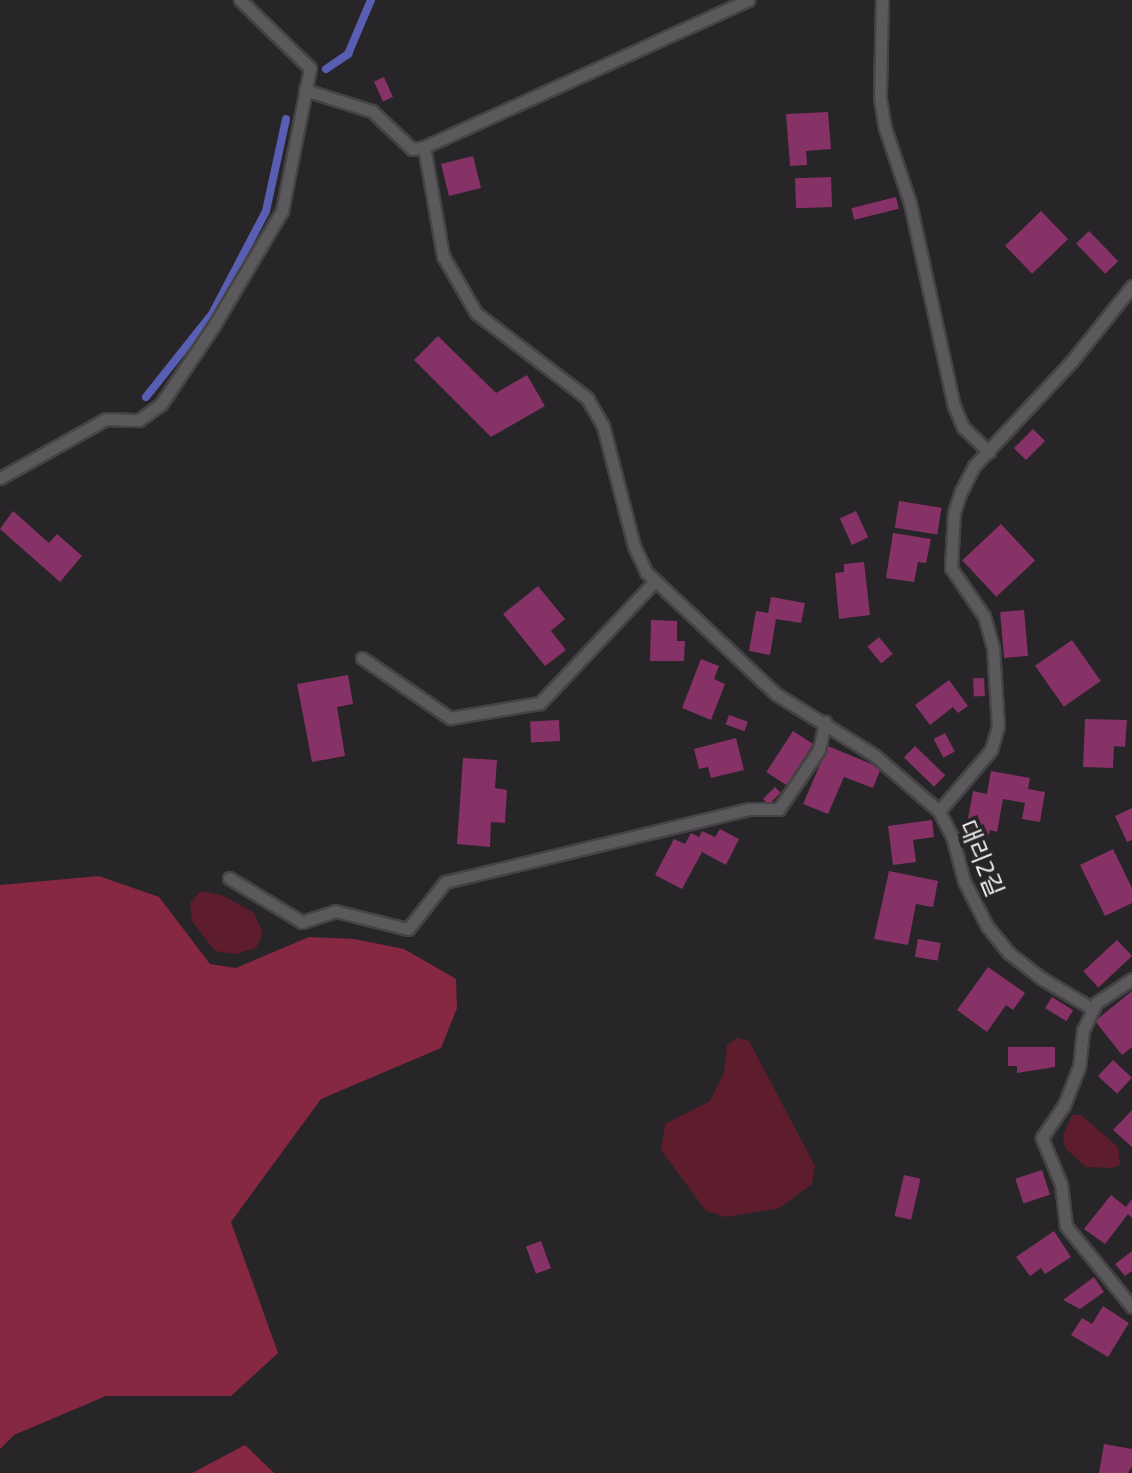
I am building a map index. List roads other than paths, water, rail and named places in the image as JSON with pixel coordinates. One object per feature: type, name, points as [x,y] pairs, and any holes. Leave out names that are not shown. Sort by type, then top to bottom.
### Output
[{"type":"lane","points":[[0,478],[106,419],[139,420],[161,404],[213,327],[282,211],[310,68],[240,0]]},
{"type":"lane","points":[[305,90],[372,111],[412,149],[424,147],[748,0]]},
{"type":"lane","points":[[882,0],[880,98],[885,128],[910,203],[954,406],[963,427],[989,452]]},
{"type":"lane","points":[[424,147],[443,256],[476,313],[587,398],[603,426],[634,546],[646,572],[776,694],[874,755],[939,811]]},
{"type":"lane","name":"대리2길","points":[[1093,1009],[1041,978],[1009,953],[987,926],[964,881],[952,836],[939,811],[991,750],[998,726],[990,637],[984,616],[951,568],[954,512],[974,466],[1072,361],[1132,286]]},
{"type":"lane","points":[[362,658],[450,718],[540,703],[655,581]]},
{"type":"lane","points":[[229,878],[302,922],[335,911],[408,929],[445,882],[748,809],[779,809],[819,750],[825,722]]},
{"type":"lane","points":[[1132,979],[1096,1003],[1083,1030],[1079,1067],[1064,1105],[1042,1138],[1061,1184],[1066,1226],[1132,1307]]},
{"type":"waterway","points":[[326,69],[348,54],[371,0]]},
{"type":"waterway","points":[[146,397],[212,314],[266,211],[286,119]]}]
